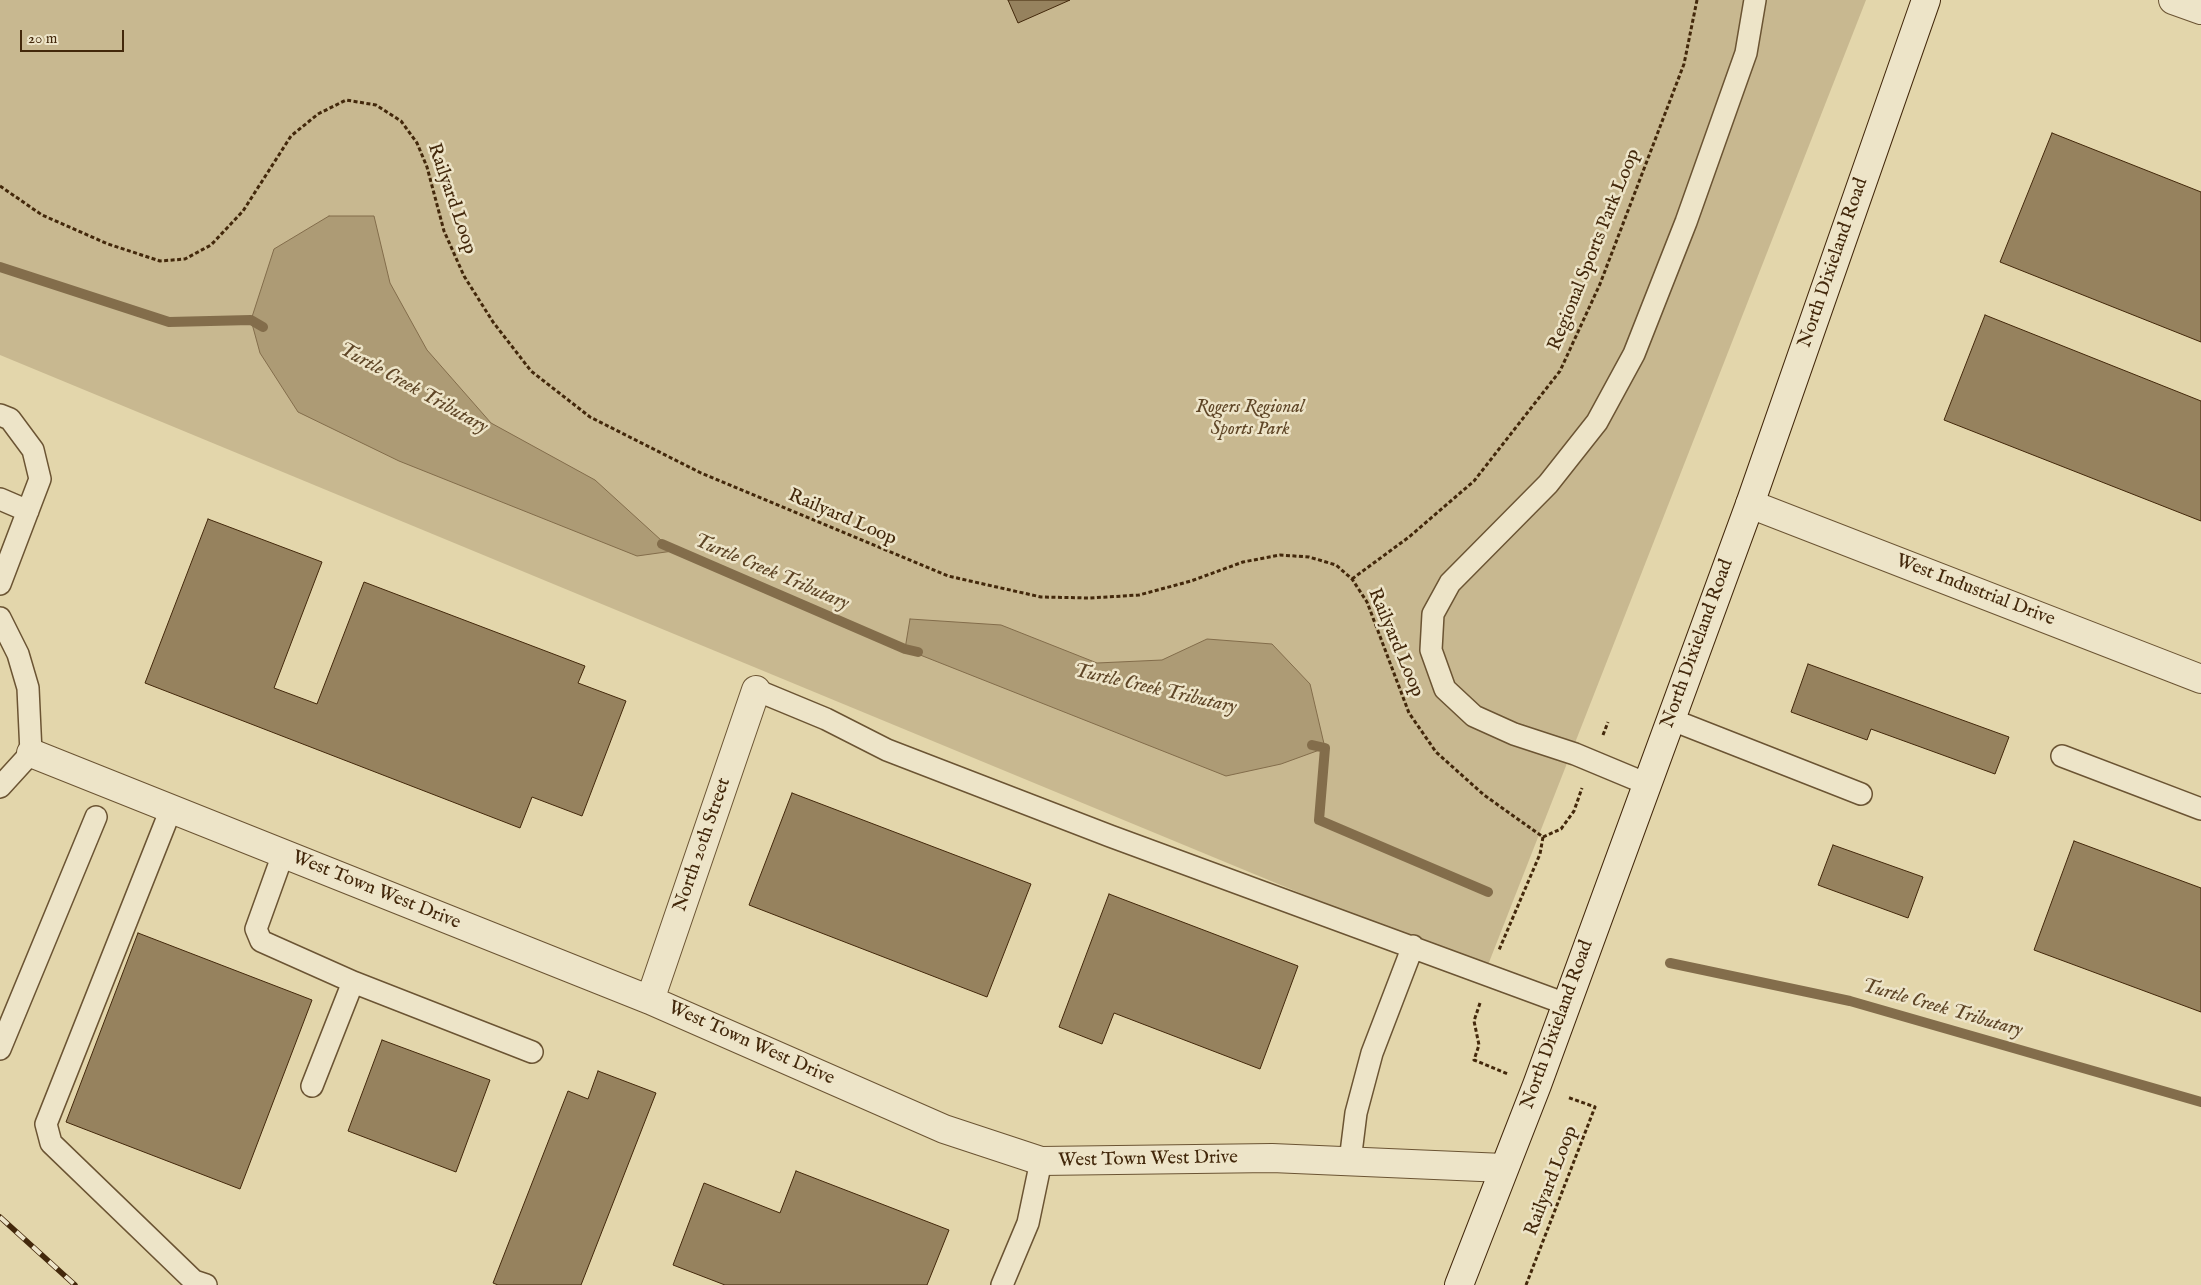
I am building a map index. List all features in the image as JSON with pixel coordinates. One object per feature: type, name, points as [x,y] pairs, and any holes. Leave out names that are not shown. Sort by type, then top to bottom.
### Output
[{"type":"street","name":"North Dixieland Road","points":[[1459,1285],[1566,1004],[1750,504],[1926,0]]},
{"type":"street","points":[[2173,0],[2201,10]]},
{"type":"street","name":"West Industrial Drive","points":[[1750,504],[2201,679]]},
{"type":"street","name":"North 20th Street","points":[[650,1000],[756,690]]},
{"type":"street","name":"West Town West Drive","points":[[31,753],[650,1000],[944,1129],[1041,1162],[1272,1158],[1504,1168]]},
{"type":"lane","points":[[1646,784],[1575,754],[1514,734],[1474,716],[1445,689],[1431,650],[1433,614],[1450,583],[1548,484],[1597,422],[1634,354],[1686,222],[1746,53],[1755,0]]},
{"type":"lane","points":[[0,415],[10,419],[32,450],[40,479],[0,584]]},
{"type":"lane","points":[[0,499],[28,511]]},
{"type":"lane","points":[[0,618],[18,654],[28,688],[31,753],[0,787]]},
{"type":"lane","points":[[756,690],[826,719],[887,750],[1110,836],[1413,946],[1566,1004]]},
{"type":"lane","points":[[1670,719],[1861,794]]},
{"type":"lane","points":[[2062,756],[2201,810]]},
{"type":"lane","points":[[171,809],[46,1124],[51,1143],[194,1281],[206,1285]]},
{"type":"lane","points":[[0,1049],[96,817]]},
{"type":"lane","points":[[283,854],[256,929],[261,941],[353,982],[532,1052]]},
{"type":"lane","points":[[1350,1161],[1356,1113],[1372,1053],[1413,946]]},
{"type":"lane","points":[[312,1086],[353,982]]},
{"type":"lane","points":[[1002,1285],[1028,1223],[1041,1162]]},
{"type":"path","name":"Regional Sports Park Loop","points":[[1352,579],[1409,538],[1474,481],[1560,371],[1600,284],[1684,64],[1697,0]]},
{"type":"path","name":"Railyard Loop","points":[[0,186],[42,214],[108,244],[160,261],[185,259],[211,245],[242,212],[291,136],[318,114],[346,100],[376,105],[401,122],[417,143],[427,167],[444,231],[464,276],[494,322],[530,371],[590,417],[700,473],[948,576],[1040,596],[1090,598],[1139,595],[1191,581],[1243,562],[1280,555],[1309,557],[1336,565],[1352,579],[1367,602],[1409,714],[1436,752],[1484,795],[1543,837]]},
{"type":"path","points":[[1492,1067],[1474,1060],[1479,1045],[1474,1022],[1490,975],[1540,854],[1543,837],[1561,829],[1574,811]]},
{"type":"path","name":"Railyard Loop","points":[[1526,1285],[1595,1108],[1575,1100]]},
{"type":"green space","name":"Rogers Regional Sports Park","points":[[0,0],[1866,0],[1486,970],[0,355]]},
{"type":"water","points":[[329,216],[374,216],[390,283],[427,350],[491,423],[595,480],[673,551],[637,556],[399,461],[298,412],[260,353],[251,320],[274,249]]},
{"type":"water","points":[[910,619],[1001,625],[1097,663],[1162,660],[1207,639],[1272,644],[1310,684],[1325,748],[1281,764],[1226,776],[905,649]]},
{"type":"building","points":[[1008,0],[1070,0],[1018,23]]},
{"type":"building","points":[[2052,133],[2201,192],[2201,342],[2000,262]]},
{"type":"building","points":[[1985,315],[2201,401],[2201,521],[1944,420]]},
{"type":"building","points":[[208,519],[322,562],[274,688],[317,704],[364,582],[585,666],[578,683],[626,701],[582,816],[532,797],[520,828],[145,683]]},
{"type":"building","points":[[1808,664],[2009,737],[1995,774],[1871,729],[1867,740],[1791,712]]},
{"type":"building","points":[[792,793],[1031,884],[987,997],[749,905]]},
{"type":"building","points":[[2074,841],[2201,888],[2201,1012],[2034,950]]},
{"type":"building","points":[[1833,845],[1923,877],[1908,918],[1818,885]]},
{"type":"building","points":[[1109,894],[1298,966],[1260,1069],[1114,1013],[1102,1044],[1059,1027]]},
{"type":"building","points":[[138,933],[312,1000],[240,1189],[66,1122]]},
{"type":"building","points":[[382,1040],[490,1080],[456,1172],[348,1131]]},
{"type":"building","points":[[598,1071],[656,1093],[581,1285],[498,1285],[493,1283],[568,1091],[588,1099]]},
{"type":"building","points":[[796,1171],[949,1230],[927,1285],[725,1285],[673,1265],[704,1183],[780,1213]]},
{"type":"waterway","name":"Turtle Creek Tributary","points":[[0,267],[169,322],[251,320],[263,327]]},
{"type":"waterway","name":"Turtle Creek Tributary","points":[[662,544],[905,649],[918,652]]},
{"type":"waterway","name":"Turtle Creek Tributary","points":[[1312,745],[1325,748],[1319,820],[1488,892]]},
{"type":"waterway","name":"Turtle Creek Tributary","points":[[1670,963],[1850,1001],[2201,1102]]},
{"type":"railway","points":[[0,1217],[75,1285]]}]
